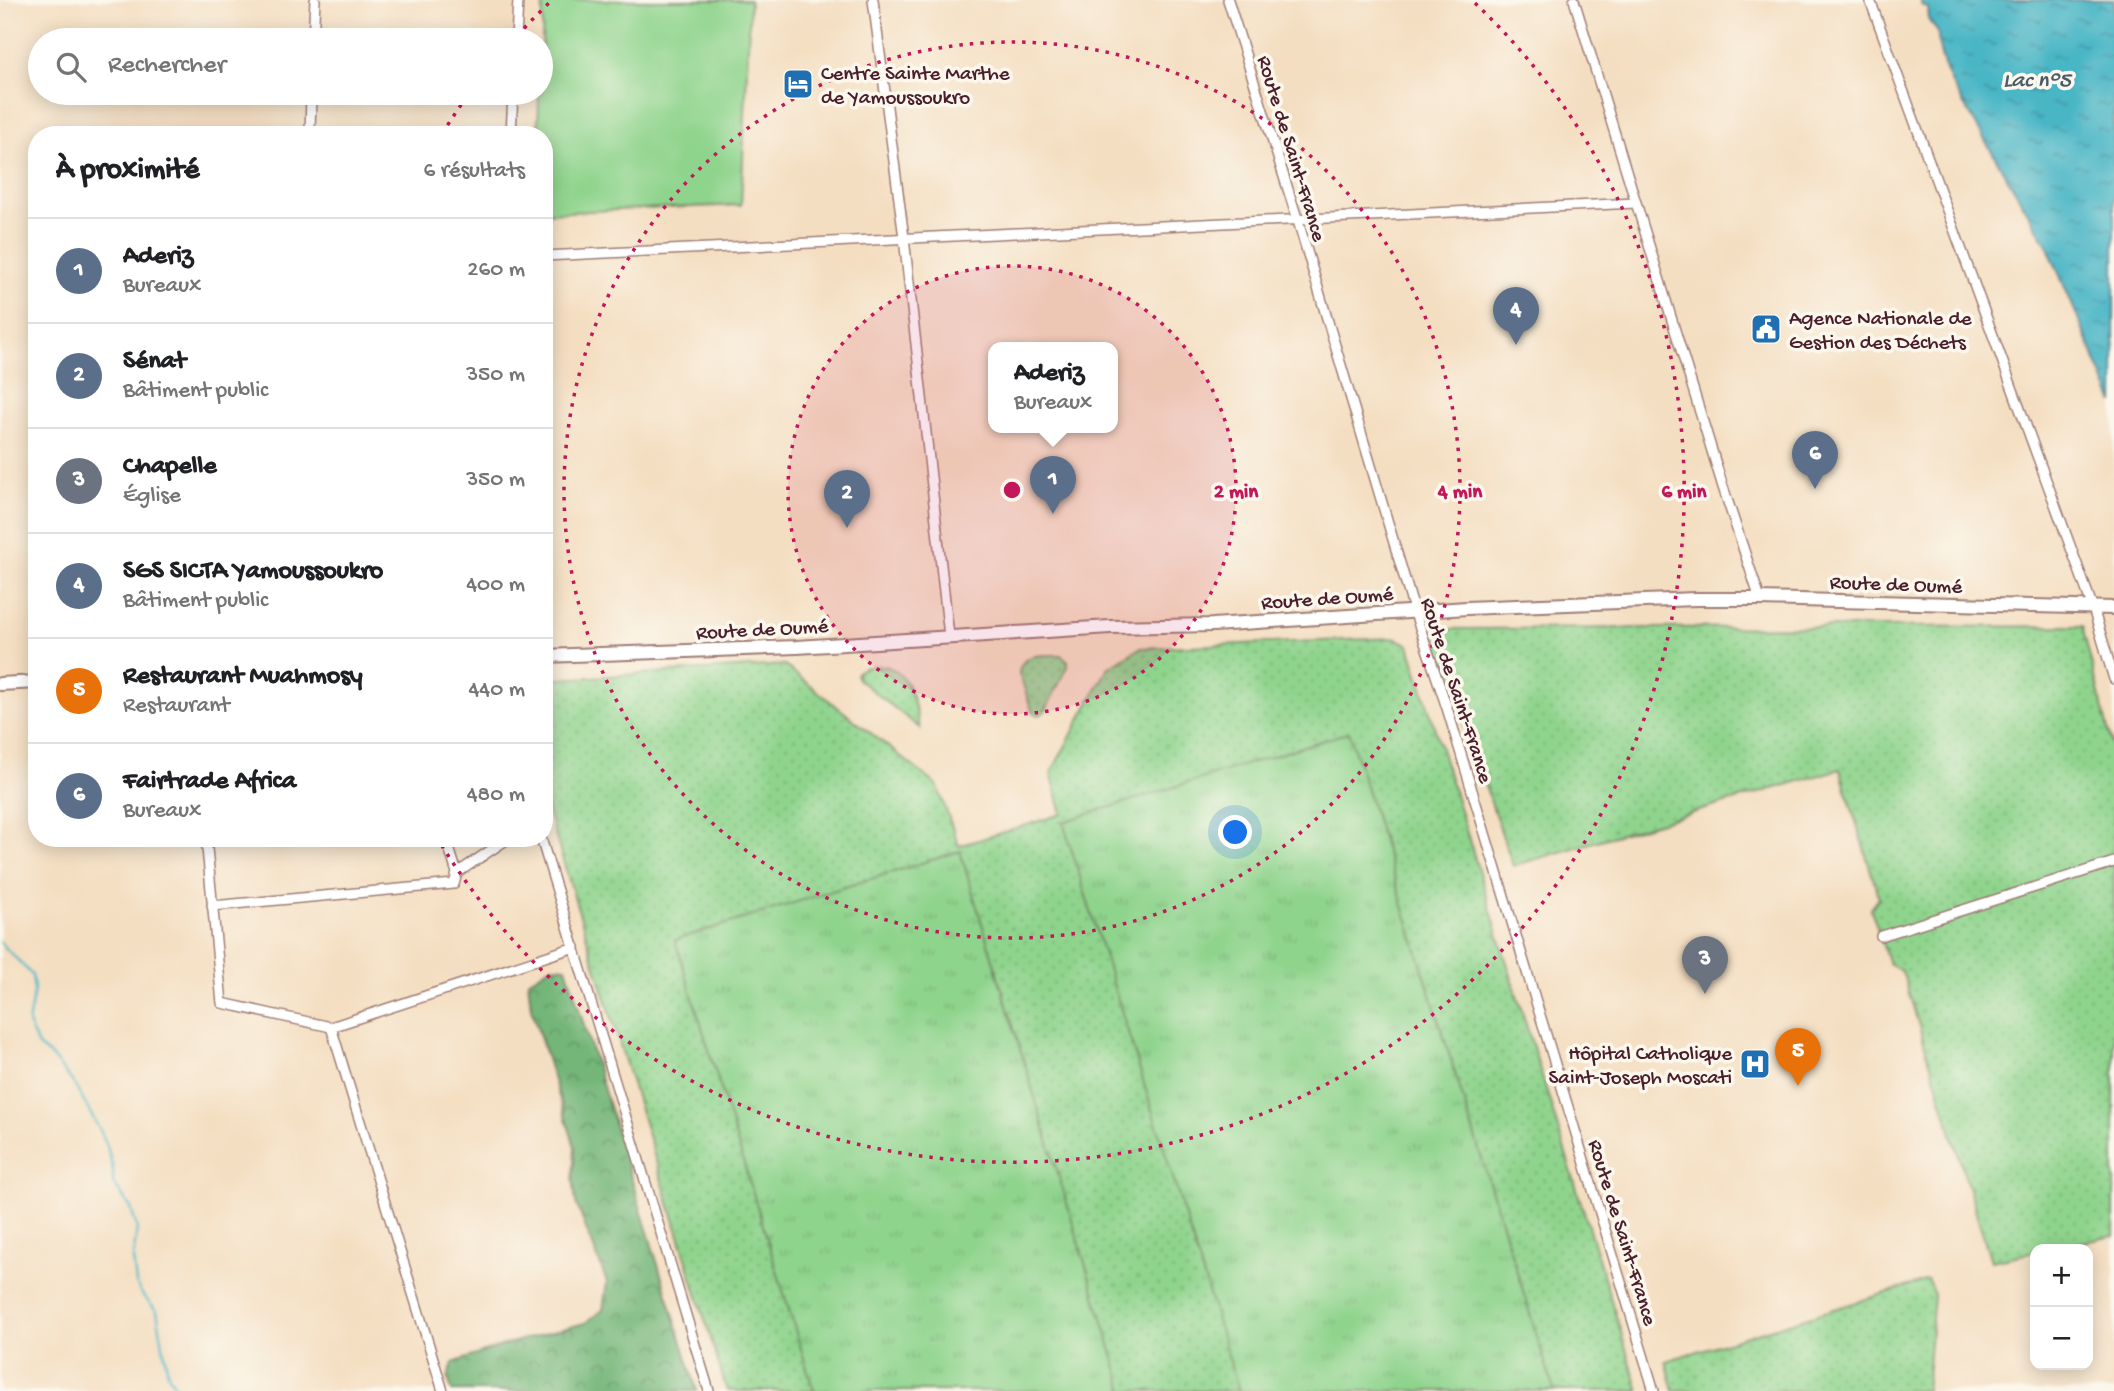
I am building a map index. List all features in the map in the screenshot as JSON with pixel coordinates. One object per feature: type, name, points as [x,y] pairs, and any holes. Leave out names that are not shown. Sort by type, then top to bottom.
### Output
[{"type":"main road","name":"Route de Oumé","points":[[553,656],[797,647],[1110,627],[1213,625],[1414,610],[1696,599],[2114,608]]},
{"type":"main road","points":[[0,684],[28,682]]},
{"type":"street","points":[[313,28],[314,0]]},
{"type":"street","points":[[517,28],[518,0]]},
{"type":"street","points":[[873,0],[904,238],[949,636]]},
{"type":"street","name":"Route de Saint-France","points":[[1228,0],[1298,221],[1414,610],[1447,708],[1654,1391]]},
{"type":"street","points":[[1574,0],[1723,487],[1760,599]]},
{"type":"street","points":[[1870,0],[2093,608],[2114,679]]},
{"type":"street","points":[[310,126],[311,105]]},
{"type":"street","points":[[511,126],[512,105]]},
{"type":"street","points":[[553,256],[1636,203]]},
{"type":"street","points":[[207,847],[222,1003],[331,1027],[575,947]]},
{"type":"street","points":[[212,906],[454,884],[457,873],[449,847]]},
{"type":"street","points":[[457,873],[496,847]]},
{"type":"street","points":[[544,847],[709,1391]]},
{"type":"street","points":[[1881,936],[2114,862]]},
{"type":"street","points":[[331,1027],[443,1391]]},
{"type":"green space","points":[[543,0],[750,0],[741,205],[553,213],[553,126],[538,126],[539,105],[553,105],[553,28],[542,28]]},
{"type":"green space","points":[[2082,626],[2114,754],[2114,1236],[2074,1244],[2030,1244],[2030,1253],[1991,1261],[1902,971],[1889,964],[1871,909],[1879,898],[1840,769],[1513,866],[1438,649],[1439,639],[1451,629]]},
{"type":"green space","points":[[1396,638],[1409,645],[1639,1391],[727,1391],[553,828],[553,679],[784,665],[937,785],[959,846],[1062,814],[1051,773],[1108,668],[1140,648]]},
{"type":"green space","points":[[1061,655],[1068,661],[1068,666],[1045,711],[1040,715],[1033,713],[1019,673],[1021,666],[1024,661],[1034,656]]},
{"type":"green space","points":[[886,666],[895,670],[907,683],[920,728],[856,675],[861,669]]},
{"type":"green space","points":[[1349,732],[1554,1391],[1239,1391],[1063,822]]},
{"type":"green space","points":[[960,851],[1124,1391],[814,1391],[675,940]]},
{"type":"green space","points":[[552,966],[566,967],[697,1391],[452,1391],[448,1378],[453,1363],[507,1344],[585,1323],[603,1310],[607,1282],[576,1203],[573,1178],[575,1147],[531,1008],[528,981]]},
{"type":"green space","points":[[1928,1280],[1934,1295],[1926,1391],[1674,1391],[1666,1361]]},
{"type":"water","name":"Lac n°5","points":[[1921,0],[2114,0],[2114,403],[2047,245],[1952,84],[1940,52],[1938,32],[1929,21],[1928,8],[1921,5]]},
{"type":"waterway","points":[[0,942],[32,975],[34,990],[28,1023],[38,1046],[51,1056],[72,1081],[107,1146],[113,1169],[113,1183],[131,1208],[137,1228],[133,1259],[136,1283],[143,1296],[157,1311],[168,1374],[178,1391]]},
{"type":"place","name":"Centre Sainte Marthe de Yamoussoukro","points":[[798,84]]},
{"type":"place","name":"Agence Nationale de Gestion des Déchets","points":[[1766,329]]},
{"type":"place","name":"SGS SICTA Yamoussoukro","points":[[1516,345]]},
{"type":"place","name":"Fairtrade Africa","points":[[1815,489]]},
{"type":"place","name":"Aderiz","points":[[1053,514]]},
{"type":"place","name":"Sénat","points":[[847,528]]},
{"type":"place","name":"Chapelle","points":[[1705,994]]},
{"type":"place","name":"Hôpital Catholique Saint-Joseph Moscati","points":[[1755,1064]]},
{"type":"place","name":"Restaurant Muahmosy","points":[[1798,1086]]}]
